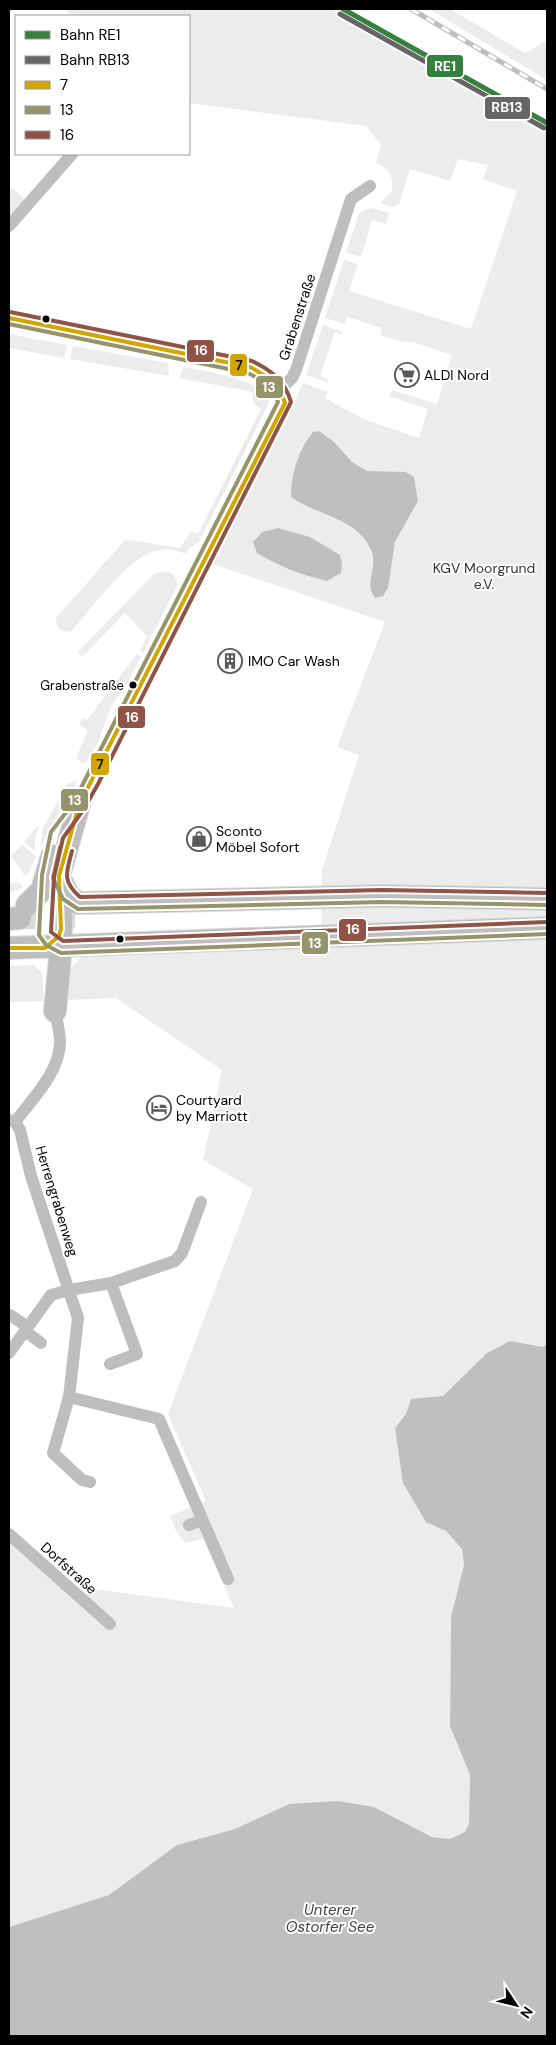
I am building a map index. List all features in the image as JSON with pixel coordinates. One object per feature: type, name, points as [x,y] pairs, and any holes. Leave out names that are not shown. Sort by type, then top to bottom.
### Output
[{"type":"highway","points":[[56,1011],[45,928],[53,876],[79,805]]},
{"type":"highway","points":[[45,928],[68,895],[53,876]]},
{"type":"highway","points":[[45,928],[382,896],[547,899]]},
{"type":"highway","points":[[45,928],[547,906]]},
{"type":"highway","points":[[45,928],[547,922]]},
{"type":"highway","points":[[45,928],[547,928]]},
{"type":"street","points":[[9,226],[71,155]]},
{"type":"street","name":"Grabenstraße","points":[[281,389],[292,378],[296,370],[351,199],[370,186]]},
{"type":"street","points":[[9,318],[250,367],[270,377],[281,389],[285,403],[79,805]]},
{"type":"street","points":[[12,1121],[51,1073],[58,1058],[60,1041],[56,1011]]},
{"type":"street","name":"Herrengrabenweg","points":[[12,1121],[20,1130],[32,1176],[78,1318],[69,1397],[53,1453],[82,1480],[90,1482]]},
{"type":"street","points":[[9,1353],[51,1295],[111,1283],[175,1261],[182,1253],[201,1202]]},
{"type":"street","points":[[110,1364],[137,1354],[111,1283]]},
{"type":"street","points":[[10,1315],[42,1343]]},
{"type":"street","points":[[69,1397],[159,1419],[228,1579]]},
{"type":"street","points":[[189,1524],[202,1520]]},
{"type":"street","name":"Dorfstraße","points":[[9,1534],[110,1624]]},
{"type":"green space","name":"KGV Moorgrund e.V.","points":[[63,9],[331,9],[547,129],[547,1343],[543,1347],[510,1341],[443,1396],[411,1399],[406,1414],[395,1429],[426,1522],[446,1531],[462,1549],[464,1565],[451,1617],[450,1726],[470,1775],[469,1824],[465,1833],[450,1839],[432,1837],[374,1807],[289,1804],[235,1829],[177,1845],[109,1895],[9,1927],[9,1534],[79,1596],[101,1590],[234,1608],[203,1539],[185,1543],[176,1531],[170,1516],[206,1501],[168,1414],[253,1189],[203,1160],[222,1070],[116,998],[67,1000],[69,970],[84,954],[321,945],[322,870],[359,755],[337,747],[385,622],[213,564],[303,383],[328,392],[325,398],[363,419],[419,438],[428,409],[389,396],[392,390],[437,404],[452,355],[416,343],[400,341],[380,335],[382,328],[348,317],[345,324],[325,318],[344,260],[358,264],[349,291],[471,329],[517,191],[483,179],[488,165],[458,159],[450,181],[410,169],[399,204],[392,207],[380,203],[392,191],[392,181],[387,170],[376,163],[381,145],[366,126],[190,103],[190,15],[73,15]],"holes":[[[319,431],[334,442],[352,462],[367,471],[406,472],[414,477],[418,501],[395,542],[388,588],[372,574],[372,557],[368,543],[358,533],[347,525],[291,497],[297,459]]]},
{"type":"green space","points":[[429,9],[450,9],[525,53],[546,41],[547,80]]},
{"type":"green space","points":[[9,186],[29,202],[9,226]]},
{"type":"green space","points":[[371,208],[389,213],[386,224],[372,220],[361,257],[346,253],[359,213]]},
{"type":"green space","points":[[323,325],[343,332],[342,335],[335,332],[320,376],[328,379],[327,382],[306,375]]},
{"type":"green space","points":[[9,334],[67,345],[64,358],[9,348]]},
{"type":"green space","points":[[73,346],[168,363],[169,376],[70,359]]},
{"type":"green space","points":[[184,367],[219,374],[247,383],[267,395],[269,403],[199,542],[189,548],[186,554],[163,549],[148,553],[124,571],[71,632],[62,631],[57,626],[56,618],[124,541],[130,540],[180,548],[191,531],[198,534],[261,409],[254,402],[253,392],[179,378]]},
{"type":"green space","points":[[166,571],[173,574],[178,584],[143,653],[140,651],[147,636],[125,613],[82,657],[78,652],[154,574]]},
{"type":"green space","points":[[137,654],[141,656],[124,690],[111,707],[96,747],[83,764],[76,758],[88,731],[79,724],[83,718],[87,720]]},
{"type":"green space","points":[[78,780],[40,848],[43,828],[68,783]]},
{"type":"green space","points":[[39,825],[35,839],[35,851],[24,842]]},
{"type":"green space","points":[[22,845],[36,856],[29,872],[25,876],[11,856]]},
{"type":"green space","points":[[9,882],[20,883],[23,888],[9,892]]},
{"type":"green space","points":[[33,965],[42,972],[44,1001],[9,1002],[9,966]]},
{"type":"water","points":[[319,431],[334,442],[352,462],[367,471],[406,472],[414,477],[418,501],[395,542],[388,588],[383,596],[375,598],[372,593],[372,553],[358,533],[337,519],[291,497],[292,480],[299,454],[313,432]]},
{"type":"water","points":[[278,528],[310,537],[340,555],[341,573],[327,581],[290,570],[257,553],[253,542],[262,532]]},
{"type":"water","name":"Unterer Ostorfer See","points":[[510,1341],[543,1347],[547,1343],[547,2036],[9,2036],[9,1927],[109,1895],[177,1845],[235,1829],[289,1804],[337,1801],[374,1807],[432,1837],[450,1839],[465,1832],[469,1824],[470,1775],[450,1726],[451,1617],[464,1565],[462,1549],[446,1531],[426,1522],[403,1483],[395,1428],[406,1414],[411,1399],[443,1396],[487,1353]]},
{"type":"tunnel","points":[[20,918],[84,917]]},
{"type":"railway","points":[[411,9],[547,89]]},
{"type":"rail line","name":"RE1","points":[[343,9],[547,123]]},
{"type":"rail line","name":"RB13","points":[[340,14],[544,128]]},
{"type":"transit line","name":"16","points":[[10,312],[252,361],[265,368],[281,382],[291,402],[98,784],[84,809],[63,838],[54,877],[51,932],[63,941],[547,922]]},
{"type":"transit line","name":"7","points":[[9,318],[250,367],[272,381],[285,403],[79,805],[59,876],[61,929],[59,936],[45,948],[9,948]]},
{"type":"transit line","name":"13","points":[[9,324],[248,373],[266,384],[278,402],[74,802],[51,832],[42,875],[39,935],[46,945],[61,953],[547,934]]},
{"type":"transit line","name":"13","points":[[60,847],[53,878],[63,899],[78,909],[382,902],[547,905]]},
{"type":"transit line","name":"16","points":[[72,851],[67,876],[70,886],[80,897],[382,890],[547,893]]},
{"type":"place","name":"ALDI Nord","points":[[407,375]]},
{"type":"place","name":"IMO Car Wash","points":[[230,661]]},
{"type":"place","name":"Grabenstraße","points":[[133,685]]},
{"type":"place","name":"Sconto Möbel Sofort","points":[[199,839]]},
{"type":"place","name":"Courtyard by Marriott","points":[[159,1108]]}]
